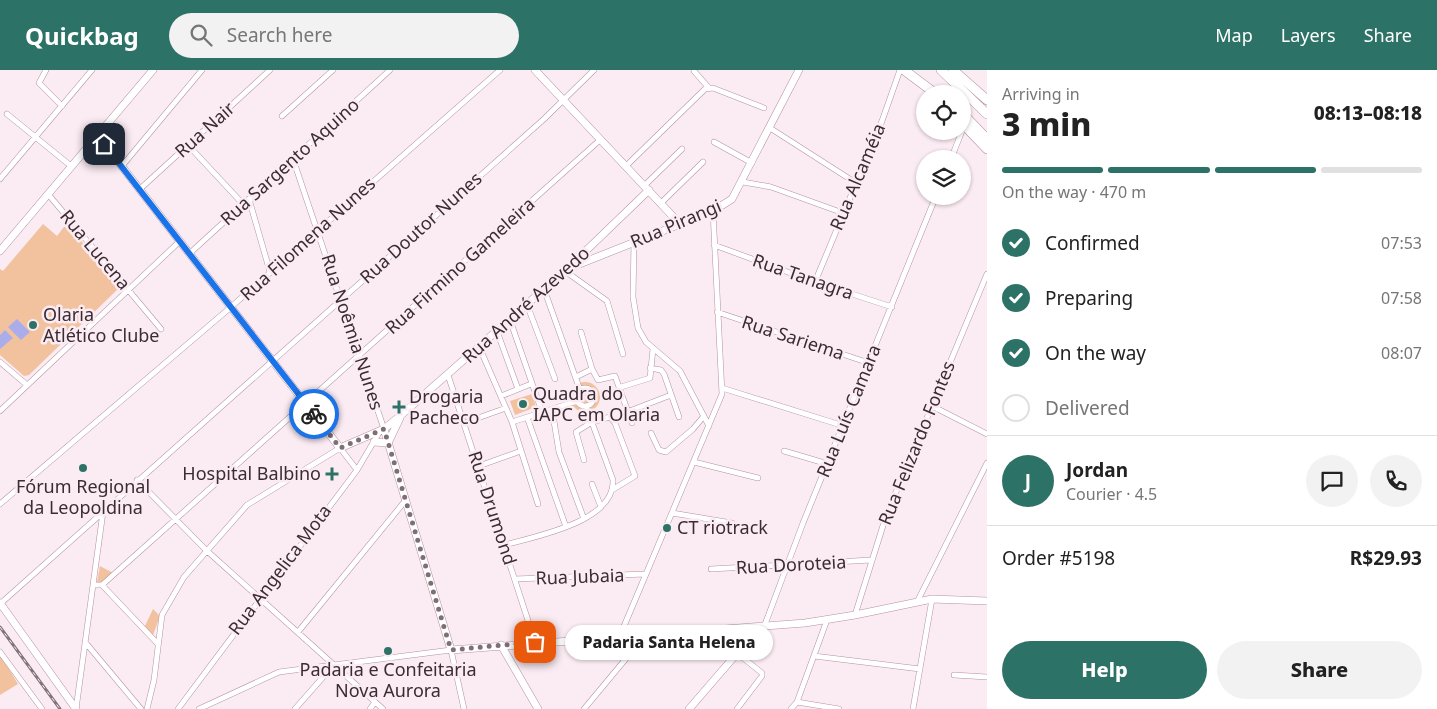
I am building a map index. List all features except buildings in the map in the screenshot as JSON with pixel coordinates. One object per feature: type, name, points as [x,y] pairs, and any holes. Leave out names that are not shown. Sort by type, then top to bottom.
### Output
[{"type":"highway","points":[[902,70],[920,85]]},
{"type":"highway","points":[[902,70],[923,85]]},
{"type":"highway","points":[[914,70],[932,85]]},
{"type":"highway","points":[[941,70],[987,114]]},
{"type":"highway","points":[[953,70],[987,100]]},
{"type":"highway","points":[[971,123],[987,140]]},
{"type":"highway","points":[[971,132],[987,144]]},
{"type":"highway","points":[[971,134],[987,150]]},
{"type":"street","points":[[46,70],[39,83],[62,106]]},
{"type":"street","points":[[0,179],[92,70]]},
{"type":"street","points":[[0,251],[153,70]]},
{"type":"street","points":[[122,166],[202,70]]},
{"type":"street","points":[[282,116],[332,70]]},
{"type":"street","name":"Rua Sargento Aquino","points":[[189,254],[390,70]]},
{"type":"street","name":"Rua Filomena Nunes","points":[[0,504],[231,307],[500,70]]},
{"type":"street","points":[[535,70],[680,224]]},
{"type":"street","name":"Rua Doutor Nunes","points":[[0,604],[564,100],[594,70]]},
{"type":"street","name":"Rua Pirangi","points":[[566,270],[713,211],[732,199],[743,182],[799,70]]},
{"type":"street","name":"Rua Alcaméia","points":[[814,282],[902,70]]},
{"type":"street","name":"Rua Nair","points":[[140,190],[268,71]]},
{"type":"street","points":[[694,71],[709,88],[764,108]]},
{"type":"street","points":[[626,166],[702,91],[709,88]]},
{"type":"street","points":[[7,114],[71,166]]},
{"type":"street","points":[[770,128],[856,183]]},
{"type":"street","name":"Rua Firmino Gameleira","points":[[102,585],[601,140]]},
{"type":"street","points":[[92,141],[106,146],[357,470]]},
{"type":"street","points":[[714,142],[752,163]]},
{"type":"street","points":[[188,145],[243,204]]},
{"type":"street","points":[[646,188],[682,149]]},
{"type":"street","name":"Rua Noêmia Nunes","points":[[293,159],[318,229],[382,430],[388,442],[451,650],[464,709]]},
{"type":"street","points":[[661,204],[703,162]]},
{"type":"street","points":[[743,182],[771,188],[843,213]]},
{"type":"street","name":"Rua André Azevedo","points":[[340,448],[382,430],[400,416],[545,290],[646,188]]},
{"type":"street","name":"Rua Lucena","points":[[48,194],[161,329]]},
{"type":"street","points":[[249,199],[270,272]]},
{"type":"street","name":"Rua Luís Camara","points":[[762,628],[932,205]]},
{"type":"street","points":[[618,638],[721,399],[713,211]]},
{"type":"street","points":[[0,411],[180,241]]},
{"type":"street","points":[[634,242],[635,319],[640,334],[653,349],[680,371],[709,426]]},
{"type":"street","name":"Rua Tanagra","points":[[714,245],[814,282],[892,307]]},
{"type":"street","points":[[566,270],[607,301],[623,354]]},
{"type":"street","name":"Rua Felizardo Fontes","points":[[855,616],[886,516],[987,274]]},
{"type":"street","points":[[554,379],[528,307],[545,290],[580,390]]},
{"type":"street","name":"Rua Sariema","points":[[717,312],[869,363]]},
{"type":"street","points":[[518,389],[498,334],[510,321],[542,412]]},
{"type":"street","points":[[581,332],[592,369],[598,380],[615,376],[632,423]]},
{"type":"street","points":[[621,387],[650,378],[653,349]]},
{"type":"street","points":[[481,351],[512,422],[538,504]]},
{"type":"street","points":[[0,362],[27,385]]},
{"type":"street","points":[[650,368],[662,372],[679,417]]},
{"type":"street","points":[[576,377],[592,369]]},
{"type":"street","name":"Rua Drumond","points":[[448,375],[505,545],[535,642]]},
{"type":"street","points":[[500,396],[531,384]]},
{"type":"street","points":[[722,388],[844,426]]},
{"type":"street","points":[[577,401],[576,395],[580,390],[586,389],[593,394],[592,402],[586,406]]},
{"type":"street","points":[[627,412],[671,395]]},
{"type":"street","points":[[512,422],[577,401],[586,406],[612,473],[612,490]]},
{"type":"street","points":[[932,406],[987,434]]},
{"type":"street","points":[[464,422],[506,408]]},
{"type":"street","points":[[552,409],[559,452],[584,519]]},
{"type":"street","name":"Rua André Azevedo","points":[[388,442],[400,416]]},
{"type":"street","points":[[651,433],[659,450],[666,452],[693,429],[704,416]]},
{"type":"street","points":[[527,417],[566,526]]},
{"type":"street","points":[[505,545],[584,519],[601,507],[612,490],[634,477],[634,470],[610,417],[592,422],[576,432],[584,460]]},
{"type":"street","name":"Rua Angelica Mota","points":[[178,709],[259,598],[357,470],[382,430]]},
{"type":"street","points":[[374,442],[388,442]]},
{"type":"street","points":[[147,709],[154,680],[164,608],[184,577],[247,505],[340,448]]},
{"type":"street","points":[[479,466],[521,451]]},
{"type":"street","points":[[784,451],[828,464]]},
{"type":"street","points":[[694,462],[758,478]]},
{"type":"street","points":[[917,602],[987,463]]},
{"type":"street","points":[[137,480],[206,550],[383,709]]},
{"type":"street","points":[[592,484],[601,507]]},
{"type":"street","points":[[298,632],[405,501]]},
{"type":"street","points":[[76,709],[103,512]]},
{"type":"street","points":[[672,513],[732,523]]},
{"type":"street","name":"Rua Doroteia","points":[[711,569],[871,560]]},
{"type":"street","name":"Rua Jubaia","points":[[515,579],[645,574]]},
{"type":"street","points":[[93,585],[102,585],[158,644]]},
{"type":"street","points":[[913,709],[932,599]]},
{"type":"street","points":[[199,709],[279,672],[501,645],[762,628],[855,616],[932,599],[987,601]]},
{"type":"street","points":[[0,604],[76,709]]},
{"type":"street","points":[[792,709],[798,702],[827,620]]},
{"type":"street","points":[[689,709],[737,653],[762,628]]},
{"type":"street","points":[[584,709],[644,637]]},
{"type":"street","points":[[85,642],[141,709]]},
{"type":"street","points":[[501,645],[538,709]]},
{"type":"street","points":[[0,652],[42,709]]},
{"type":"street","points":[[737,653],[762,676],[737,709]]},
{"type":"street","points":[[814,656],[920,668]]},
{"type":"street","points":[[295,709],[334,666]]},
{"type":"street","points":[[954,675],[987,677]]},
{"type":"street","points":[[370,709],[375,702]]},
{"type":"street","points":[[798,702],[804,709]]},
{"type":"street","points":[[798,702],[839,709]]},
{"type":"shaded area","points":[[67,223],[119,288],[29,375],[24,376],[0,355],[0,269],[3,271],[43,224],[57,236]]},
{"type":"shaded area","points":[[585,382],[596,386],[600,397],[596,408],[585,412],[574,408],[570,397],[574,386]]},
{"type":"shaded area","name":"Quadra do IAPC em Olaria","points":[[532,394],[536,407],[515,415],[510,401]]},
{"type":"shaded area","points":[[100,566],[113,573],[100,584],[97,582]]},
{"type":"shaded area","points":[[153,609],[160,616],[153,635],[144,628]]},
{"type":"shaded area","points":[[0,654],[18,684],[0,695]]},
{"type":"water","points":[[17,319],[30,332],[21,340],[8,327]]},
{"type":"water","points":[[5,330],[13,338],[0,349],[0,335]]},
{"type":"railway","points":[[0,627],[60,709]]},
{"type":"way so far","points":[[314,414],[340,448],[384,429],[451,650],[535,642]]},
{"type":"place","name":"Olaria Atlético Clube","points":[[33,325]]},
{"type":"place","name":"Quadra do IAPC em Olaria","points":[[523,404]]},
{"type":"place","name":"Drogaria Pacheco","points":[[399,407]]},
{"type":"place","name":"Fórum Regional da Leopoldina","points":[[83,468]]},
{"type":"place","name":"Hospital Balbino","points":[[332,474]]},
{"type":"place","name":"CT riotrack","points":[[667,528]]},
{"type":"place","name":"Padaria Santa Helena","points":[[535,642]]},
{"type":"place","name":"Padaria e Confeitaria Nova Aurora","points":[[388,651]]},
{"type":"route","points":[[104,144],[314,414]]}]
